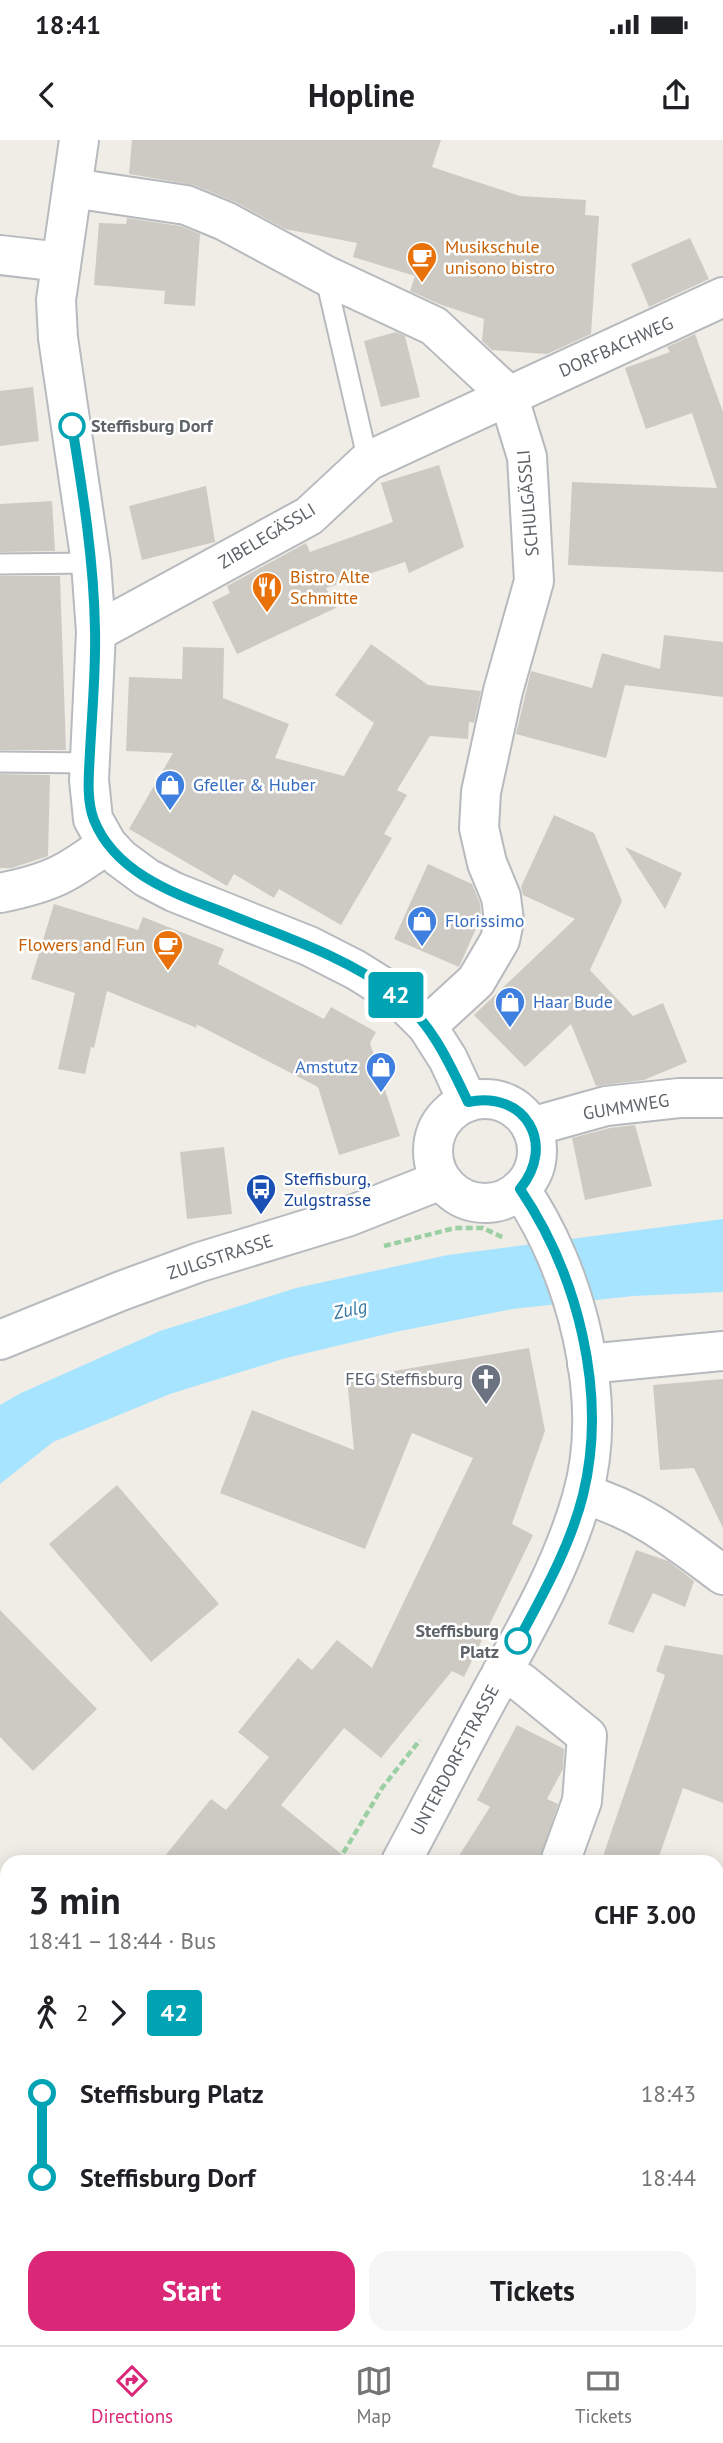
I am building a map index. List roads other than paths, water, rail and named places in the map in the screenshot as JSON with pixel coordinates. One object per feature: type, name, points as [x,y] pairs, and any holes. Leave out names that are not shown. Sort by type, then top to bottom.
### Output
[{"type":"street","points":[[79,140],[56,300],[58,338],[91,563],[96,632],[90,763],[93,819],[107,844],[120,858],[147,878],[174,892],[309,946],[356,970],[396,995],[427,1026],[448,1059],[468,1102]]},
{"type":"street","name":"SCHULGÄSSLI","points":[[72,188],[186,205],[225,221],[325,275],[434,326],[508,395],[527,457],[534,581],[503,691],[481,792],[479,828],[487,863],[501,897],[504,920],[500,940],[476,981],[427,1026]]},
{"type":"street","points":[[0,256],[61,261]]},
{"type":"street","name":"DORFBACHWEG","points":[[508,395],[720,299]]},
{"type":"street","name":"ZIBELEGÄSSLI","points":[[96,632],[309,516],[368,461],[508,395]]},
{"type":"street","points":[[0,893],[50,881],[67,873],[107,844]]},
{"type":"street","name":"GUMMWEG","points":[[531,1127],[606,1107],[679,1098],[723,1098]]},
{"type":"street","points":[[482,1099],[496,1100],[522,1115],[531,1127],[536,1139],[537,1153],[529,1178],[520,1189],[498,1201],[485,1203],[460,1196],[441,1180],[435,1168],[434,1141],[438,1128],[456,1108],[482,1099]]},
{"type":"street","name":"ZULGSTRASSE","points":[[0,1340],[200,1262],[347,1217],[441,1180]]},
{"type":"street","name":"UNTERDORFSTRASSE","points":[[405,1855],[558,1563],[583,1494],[590,1446],[584,1352],[568,1284],[548,1235],[520,1189]]},
{"type":"street","points":[[584,1352],[723,1351]]},
{"type":"street","points":[[583,1494],[612,1502],[640,1516],[723,1576]]},
{"type":"street","points":[[502,1672],[522,1683],[587,1736],[582,1801],[563,1855]]},
{"type":"lane","points":[[325,275],[368,461]]},
{"type":"lane","points":[[0,564],[91,563]]},
{"type":"lane","points":[[0,762],[90,763]]},
{"type":"water","name":"Zulg","points":[[723,1219],[723,1292],[633,1296],[512,1309],[395,1332],[286,1358],[170,1394],[53,1442],[0,1484],[0,1405],[160,1331],[296,1288],[448,1255]]},
{"type":"place","name":"Musikschule unisono bistro","points":[[422,284]]},
{"type":"place","name":"Steffisburg Dorf","points":[[72,426]]},
{"type":"place","name":"Bistro Alte Schmitte","points":[[267,614]]},
{"type":"place","name":"Gfeller & Huber","points":[[170,812]]},
{"type":"place","name":"Florissimo","points":[[422,948]]},
{"type":"place","name":"Flowers and Fun","points":[[168,972]]},
{"type":"place","name":"Haar Bude","points":[[510,1029]]},
{"type":"place","name":"Amstutz","points":[[381,1094]]},
{"type":"place","name":"Steffisburg, Zulgstrasse","points":[[261,1216]]},
{"type":"place","name":"FEG Steffisburg","points":[[486,1406]]},
{"type":"place","name":"Steffisburg Platz","points":[[518,1641]]}]
